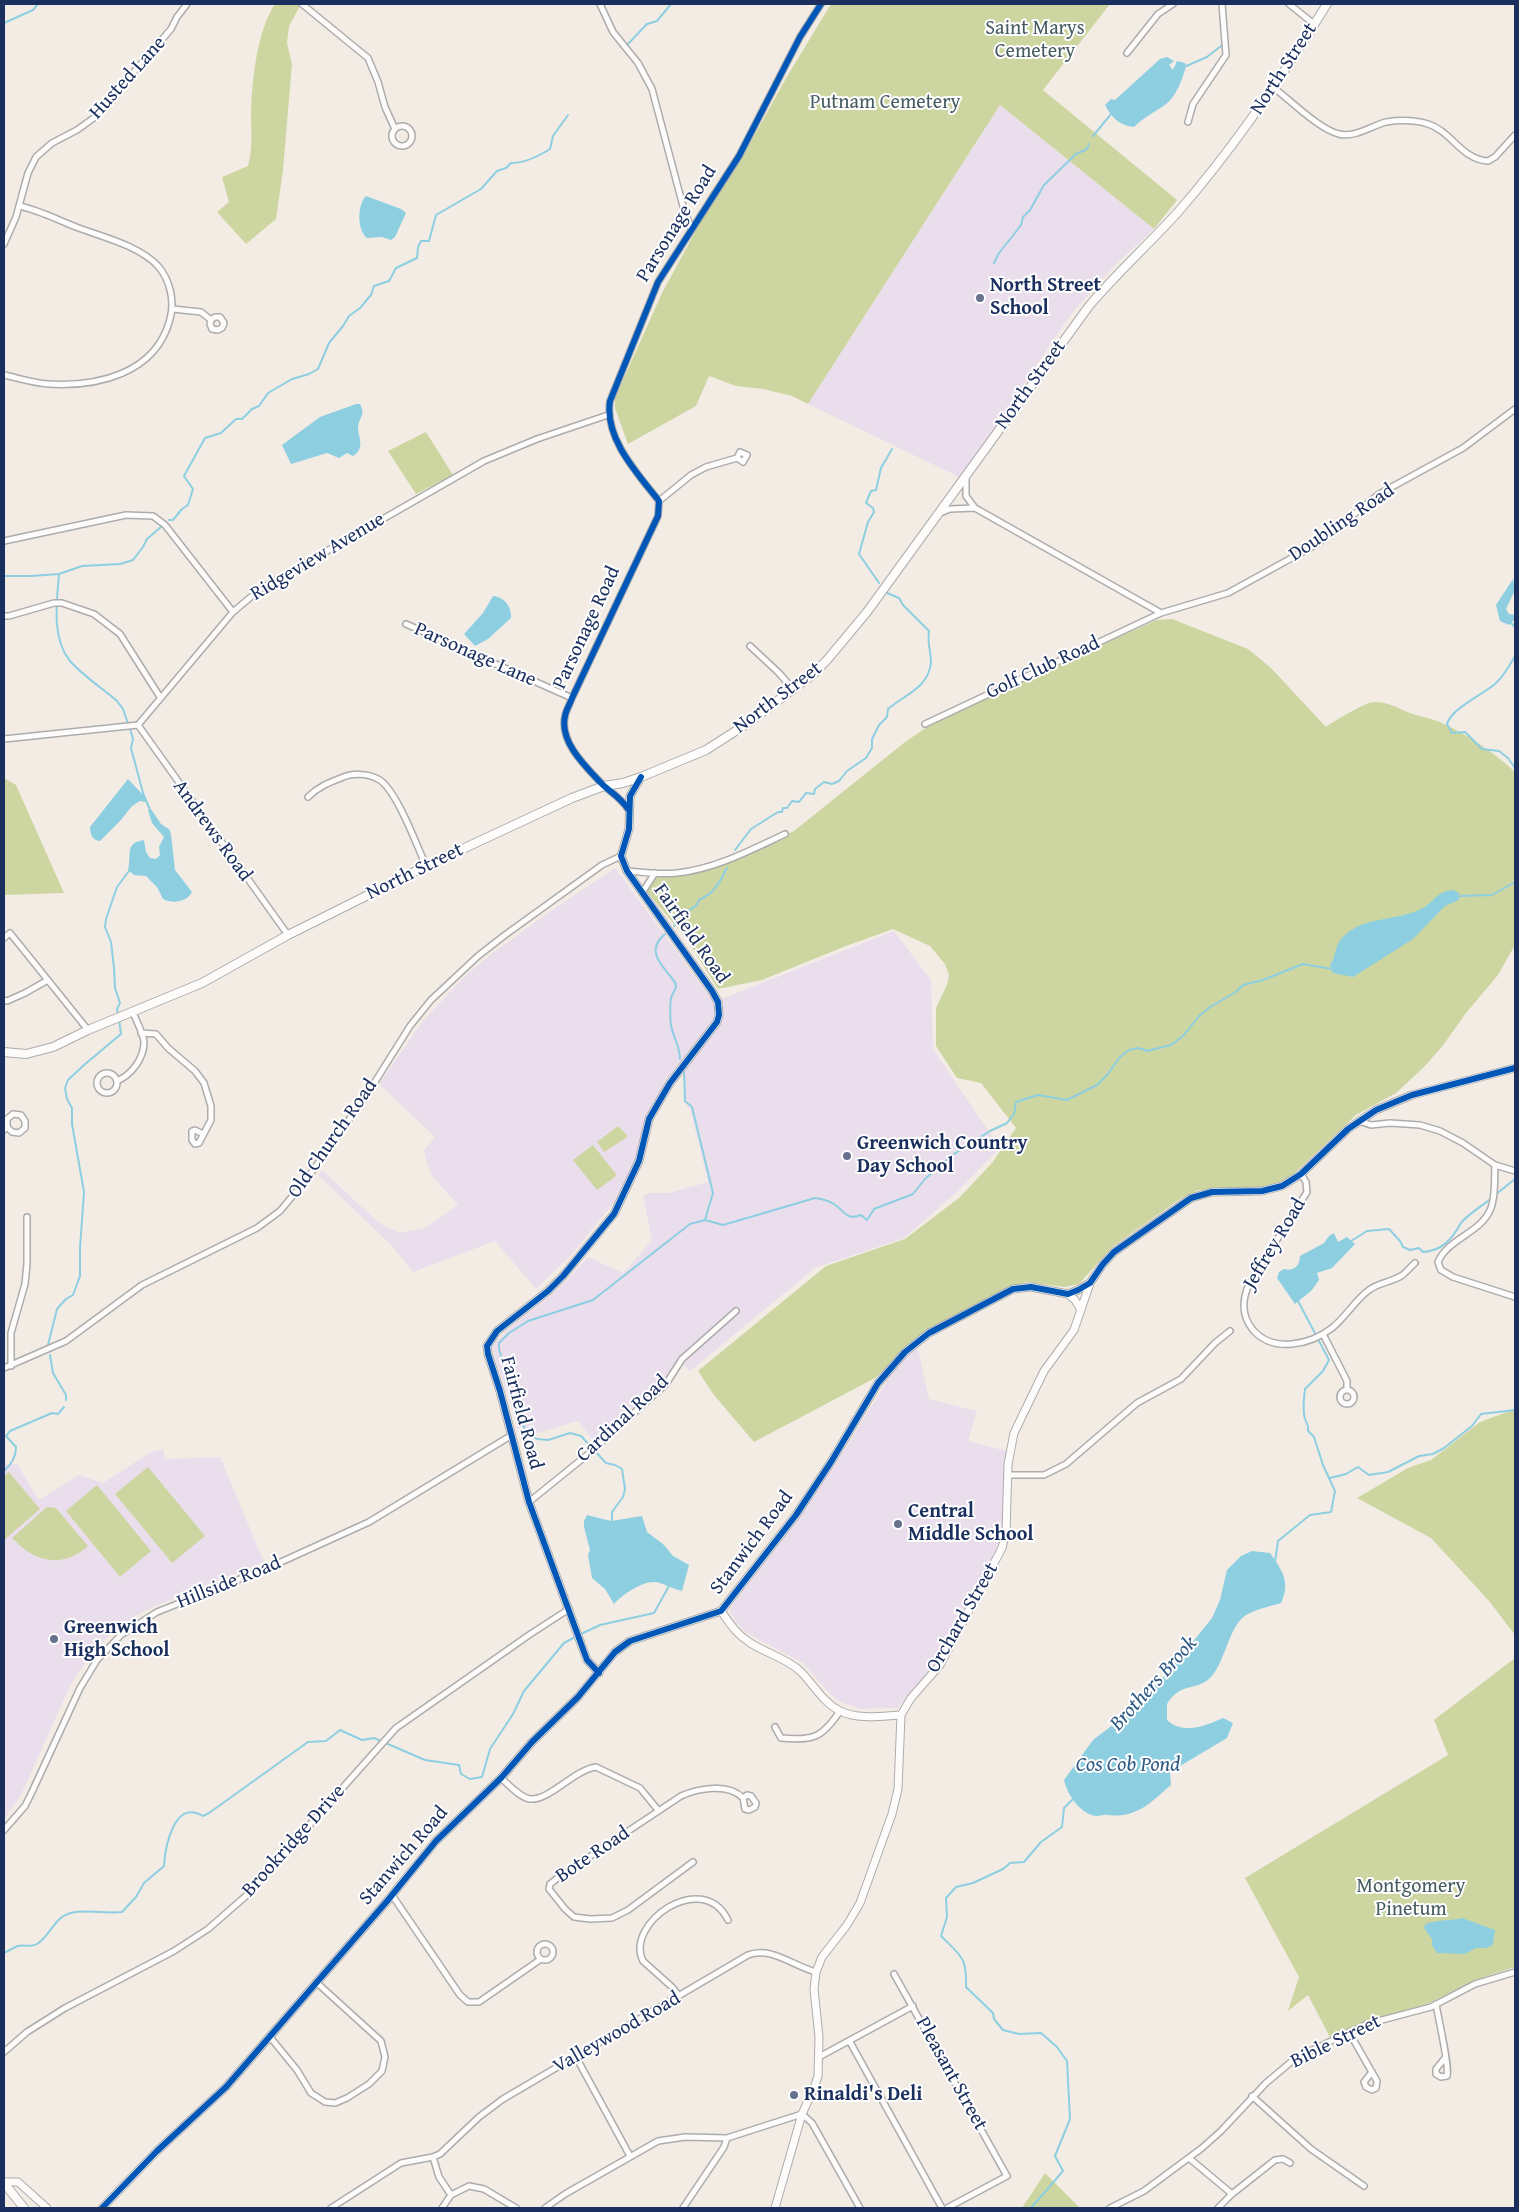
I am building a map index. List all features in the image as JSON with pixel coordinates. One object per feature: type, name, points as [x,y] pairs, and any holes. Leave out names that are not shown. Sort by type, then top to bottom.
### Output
[{"type":"main road","name":"North Street","points":[[4,1052],[14,1054],[37,1053],[202,983],[288,935],[426,866],[572,798],[604,786],[623,783],[640,777],[706,750],[794,690],[827,660],[843,641],[966,477],[1084,313],[1112,279],[1178,212],[1274,88],[1326,4]]},
{"type":"main road","points":[[4,2182],[24,2208]]},
{"type":"street","name":"Husted Lane","points":[[4,244],[20,206],[28,173],[36,157],[52,143],[77,130],[95,117],[171,29],[177,16],[187,4]]},
{"type":"street","points":[[302,4],[368,58],[378,82],[384,107],[395,129]]},
{"type":"street","points":[[600,4],[614,32],[642,69],[652,89],[684,210],[692,228]]},
{"type":"street","name":"Parsonage Road","points":[[608,415],[610,401],[658,282],[739,156],[800,36],[821,4]]},
{"type":"street","points":[[1127,53],[1158,14],[1173,4]]},
{"type":"street","points":[[1188,122],[1193,104],[1226,54],[1222,4]]},
{"type":"street","points":[[1289,4],[1314,24]]},
{"type":"street","points":[[1274,88],[1316,122],[1341,135],[1352,134],[1383,123],[1400,120],[1425,123],[1441,130],[1469,156],[1488,161],[1495,157],[1515,135]]},
{"type":"street","points":[[4,375],[46,384],[87,384],[114,378],[134,368],[152,353],[165,336],[173,309],[165,277],[150,259],[131,249],[20,206]]},
{"type":"street","points":[[173,309],[201,312],[211,320]]},
{"type":"street","name":"Doubling Road","points":[[1161,613],[1228,593],[1316,544],[1378,494],[1463,448],[1515,409]]},
{"type":"street","points":[[608,415],[630,464],[659,501],[691,475],[706,467],[737,458]]},
{"type":"street","name":"Ridgeview Avenue","points":[[132,726],[248,597],[484,461],[537,439],[608,415]]},
{"type":"street","points":[[966,477],[966,496],[975,508],[1161,613]]},
{"type":"street","name":"Parsonage Road","points":[[604,786],[567,741],[564,729],[565,716],[658,516],[659,501]]},
{"type":"street","points":[[939,513],[950,509],[975,508]]},
{"type":"street","points":[[4,541],[126,515],[153,516],[165,525],[233,612]]},
{"type":"street","points":[[4,616],[54,603],[62,603],[94,614],[120,634],[160,696]]},
{"type":"street","name":"Golf Club Road","points":[[925,724],[1161,613]]},
{"type":"street","name":"Parsonage Lane","points":[[406,624],[572,698]]},
{"type":"street","points":[[750,646],[794,690]]},
{"type":"street","points":[[4,739],[132,726]]},
{"type":"street","name":"Andrews Road","points":[[132,726],[288,935]]},
{"type":"street","points":[[308,797],[324,784],[347,775],[364,774],[378,779],[391,791],[426,866]]},
{"type":"street","points":[[620,856],[629,828],[628,809],[630,796],[640,777]]},
{"type":"street","points":[[604,786],[620,798],[628,809]]},
{"type":"street","points":[[627,871],[655,874],[677,873],[704,868],[739,856],[785,834]]},
{"type":"street","name":"Fairfield Road","points":[[599,1673],[589,1663],[529,1502],[512,1434],[488,1354],[488,1346],[491,1339],[563,1276],[614,1214],[640,1161],[650,1119],[670,1082],[714,1028],[720,1015],[718,1002],[712,991],[627,871],[620,856]]},
{"type":"street","name":"Old Church Road","points":[[4,1368],[66,1341],[142,1285],[257,1228],[280,1211],[311,1173],[366,1096],[410,1026],[431,1000],[478,956],[505,935],[602,865],[620,856]]},
{"type":"street","points":[[642,892],[655,874]]},
{"type":"street","points":[[4,938],[10,933],[88,1030]]},
{"type":"street","points":[[4,1000],[7,1001],[25,993],[48,980]]},
{"type":"street","points":[[117,1081],[132,1070],[138,1062],[144,1044],[133,1012]]},
{"type":"street","points":[[141,1033],[156,1034],[168,1048],[200,1076],[211,1106],[211,1120],[202,1134]]},
{"type":"street","points":[[1081,1310],[1075,1300],[1068,1294],[1090,1283],[1114,1252],[1191,1198],[1212,1192],[1270,1190],[1286,1184],[1301,1174],[1358,1121],[1376,1110],[1408,1096],[1515,1068]]},
{"type":"street","points":[[1358,1121],[1371,1125],[1390,1123],[1420,1126],[1440,1131],[1464,1142],[1495,1165],[1515,1171]]},
{"type":"street","points":[[1495,1165],[1493,1196],[1488,1214],[1480,1224],[1449,1246],[1438,1262],[1441,1270],[1453,1277],[1515,1297]]},
{"type":"street","name":"Jeffrey Road","points":[[1301,1174],[1306,1182],[1307,1192],[1249,1284],[1243,1301],[1244,1314],[1255,1333],[1277,1344],[1291,1345],[1323,1334],[1339,1322],[1367,1291],[1400,1276],[1415,1263]]},
{"type":"street","points":[[10,1366],[10,1333],[24,1284],[27,1264],[27,1216]]},
{"type":"street","name":"Orchard Street","points":[[901,1715],[911,1698],[940,1665],[1002,1548],[1006,1532],[1007,1475],[1012,1443],[1022,1413],[1044,1371],[1074,1330],[1090,1283]]},
{"type":"street","name":"Stanwich Road","points":[[102,2208],[157,2151],[213,2100],[392,1895],[441,1834],[501,1778],[532,1742],[574,1702],[615,1652],[627,1643],[721,1610],[793,1519],[831,1462],[878,1383],[909,1348],[945,1324],[1013,1289],[1031,1287],[1068,1294]]},
{"type":"street","name":"Cardinal Road","points":[[529,1502],[593,1449],[666,1384],[682,1359],[736,1311]]},
{"type":"street","points":[[1007,1475],[1044,1475],[1066,1464],[1137,1403],[1181,1379],[1215,1343],[1230,1331]]},
{"type":"street","points":[[1323,1334],[1347,1381],[1347,1390]]},
{"type":"street","name":"Hillside Road","points":[[4,1830],[25,1806],[87,1674],[121,1636],[157,1612],[270,1567],[369,1522],[512,1434]]},
{"type":"street","name":"Brookridge Drive","points":[[4,2052],[47,2018],[174,1951],[216,1922],[247,1895],[386,1738],[399,1726],[569,1609]]},
{"type":"street","points":[[721,1610],[736,1631],[747,1641],[793,1665],[806,1676],[824,1698],[840,1711],[865,1717],[901,1715],[898,1789],[892,1814],[860,1903],[822,1957],[816,1972],[814,1989],[819,2057],[816,2082],[802,2114],[774,2208]]},
{"type":"street","points":[[776,1727],[781,1738],[810,1738],[824,1732],[840,1711]]},
{"type":"street","points":[[501,1778],[520,1795],[529,1799],[545,1795],[580,1772],[596,1767],[640,1788],[658,1810]]},
{"type":"street","name":"Bote Road","points":[[693,1862],[686,1869],[652,1890],[623,1913],[603,1920],[574,1916],[565,1909],[549,1889],[550,1884],[681,1796],[698,1790],[732,1789],[743,1798]]},
{"type":"street","points":[[392,1895],[460,1995],[468,2002],[479,2002],[541,1959]]},
{"type":"street","points":[[679,1996],[640,1956],[640,1945],[648,1927],[669,1907],[688,1899],[713,1902],[722,1908],[728,1920]]},
{"type":"street","name":"Valleywood Road","points":[[332,2208],[401,2163],[433,2157],[447,2149],[479,2117],[497,2103],[753,1953],[774,1955],[816,1972]]},
{"type":"street","name":"Bible Street","points":[[1110,2208],[1139,2195],[1189,2158],[1222,2131],[1252,2096],[1272,2077],[1295,2060],[1349,2032],[1382,2018],[1436,2004],[1475,1984],[1515,1972]]},
{"type":"street","name":"Pleasant Street","points":[[894,1974],[1007,2176],[948,2208]]},
{"type":"street","points":[[270,2037],[297,2070],[311,2093],[325,2102],[335,2103],[347,2098],[369,2084],[382,2071],[385,2057],[381,2041],[316,1982]]},
{"type":"street","points":[[1436,2004],[1444,2058]]},
{"type":"street","points":[[819,2057],[850,2042],[913,2006]]},
{"type":"street","points":[[1349,2032],[1372,2072]]},
{"type":"street","points":[[850,2042],[942,2208]]},
{"type":"street","points":[[576,2057],[630,2156]]},
{"type":"street","points":[[1252,2096],[1311,2149],[1364,2186]]},
{"type":"street","points":[[545,2208],[564,2194],[650,2145],[672,2138],[727,2138],[802,2114]]},
{"type":"street","points":[[802,2114],[812,2122],[860,2208]]},
{"type":"street","points":[[684,2208],[724,2147],[727,2138]]},
{"type":"street","points":[[433,2157],[439,2177],[451,2195]]},
{"type":"street","points":[[1189,2158],[1232,2194]]},
{"type":"street","points":[[1218,2208],[1232,2194],[1275,2160],[1283,2159],[1290,2163]]},
{"type":"street","points":[[4,2182],[18,2182],[47,2208]]},
{"type":"street","points":[[442,2208],[451,2195],[469,2186],[475,2186],[489,2192],[516,2208]]},
{"type":"shaded area","name":"North Street School","points":[[1000,105],[1154,229],[1117,263],[1071,314],[992,432],[959,477],[808,404]]},
{"type":"shaded area","name":"Greenwich Country Day School","points":[[615,868],[714,1002],[894,931],[931,980],[933,1049],[1000,1148],[958,1191],[904,1238],[815,1268],[690,1371],[682,1363],[595,1443],[578,1421],[520,1438],[510,1401],[494,1356],[493,1347],[496,1342],[506,1331],[556,1291],[588,1257],[623,1273],[652,1240],[643,1196],[649,1193],[669,1193],[708,1182],[690,1109],[684,1102],[684,1076],[679,1063],[647,1117],[631,1173],[619,1196],[572,1254],[536,1289],[495,1241],[413,1272],[392,1246],[318,1175],[322,1170],[379,1223],[400,1233],[425,1228],[458,1205],[432,1176],[426,1160],[424,1151],[435,1137],[379,1084],[422,1022],[465,976],[490,955],[555,908]]},
{"type":"shaded area","name":"Central Middle School","points":[[917,1345],[929,1399],[977,1411],[968,1441],[1006,1451],[1002,1533],[994,1556],[934,1667],[897,1708],[860,1709],[841,1702],[832,1696],[803,1663],[745,1632],[730,1612],[730,1608],[801,1515],[893,1371]]},
{"type":"shaded area","name":"Greenwich High School","points":[[163,1449],[165,1459],[220,1457],[264,1562],[155,1606],[135,1616],[111,1633],[91,1655],[71,1684],[20,1797],[4,1819],[4,1464],[17,1464],[39,1500],[79,1475],[103,1483],[151,1452]]},
{"type":"green space","points":[[275,4],[297,4],[300,6],[289,26],[287,43],[292,64],[283,170],[276,219],[246,244],[217,212],[229,202],[222,177],[248,166],[250,160],[251,112],[257,56],[264,28]]},
{"type":"green space","name":"Putnam Cemetery","points":[[831,4],[1110,4],[1043,90],[1177,200],[1154,229],[1000,105],[808,404],[792,396],[763,389],[736,386],[709,376],[696,406],[628,444],[615,408],[615,398],[662,293],[701,221],[745,152],[789,73]]},
{"type":"green space","points":[[426,432],[453,475],[416,494],[388,451]]},
{"type":"green space","points":[[1172,619],[1248,649],[1271,668],[1326,727],[1363,705],[1373,702],[1392,705],[1438,721],[1452,728],[1490,751],[1515,772],[1515,945],[1498,975],[1423,1068],[1396,1093],[1356,1115],[1287,1180],[1273,1187],[1257,1189],[1199,1190],[1180,1199],[1112,1247],[1079,1284],[1065,1287],[1026,1282],[986,1299],[926,1331],[875,1378],[754,1442],[714,1395],[698,1371],[826,1266],[905,1239],[959,1198],[992,1163],[1016,1128],[981,1083],[957,1078],[936,1046],[936,1008],[947,985],[949,975],[945,964],[930,946],[893,929],[762,980],[718,989],[686,938],[648,893],[648,884],[657,876],[729,862],[794,831],[905,742],[946,714],[1157,620]]},
{"type":"green space","points":[[4,778],[16,785],[64,893],[4,895]]},
{"type":"green space","points":[[618,1126],[627,1135],[626,1138],[604,1152],[597,1142]]},
{"type":"green space","points":[[593,1145],[616,1174],[615,1177],[597,1190],[573,1160]]},
{"type":"green space","points":[[1515,1409],[1515,1635],[1489,1601],[1431,1538],[1357,1498],[1408,1468],[1431,1460],[1480,1422]]},
{"type":"green space","points":[[148,1467],[205,1536],[172,1563],[115,1494]]},
{"type":"green space","points":[[9,1472],[40,1509],[4,1540],[4,1476]]},
{"type":"green space","points":[[97,1485],[151,1551],[120,1577],[66,1511]]},
{"type":"green space","points":[[47,1507],[56,1508],[88,1546],[68,1558],[48,1560],[20,1546],[12,1538]]},
{"type":"green space","name":"Montgomery Pinetum","points":[[1515,1658],[1515,1967],[1478,1979],[1427,2004],[1385,2016],[1332,2041],[1308,1995],[1288,2011],[1299,1977],[1245,1878],[1448,1755],[1434,1720]]},
{"type":"green space","points":[[1045,2173],[1080,2208],[1022,2208]]},
{"type":"water","points":[[1167,57],[1174,61],[1169,65],[1173,70],[1177,61],[1185,63],[1186,66],[1176,92],[1170,101],[1134,127],[1124,125],[1116,120],[1105,105],[1111,99],[1115,100],[1160,59]]},
{"type":"water","points":[[366,196],[401,209],[406,213],[395,237],[391,240],[382,237],[367,238],[361,229],[359,217],[361,205]]},
{"type":"water","points":[[360,404],[362,407],[362,416],[358,427],[360,446],[357,453],[353,456],[347,453],[339,458],[327,453],[291,464],[282,445],[320,417]]},
{"type":"water","points":[[1513,579],[1515,590],[1506,609],[1509,614],[1515,615],[1515,619],[1509,625],[1500,621],[1496,605]]},
{"type":"water","points":[[493,596],[501,598],[507,603],[511,618],[488,639],[475,646],[464,634],[483,613]]},
{"type":"water","points":[[128,779],[146,798],[146,802],[140,801],[132,806],[100,841],[93,838],[90,827]]},
{"type":"water","points":[[151,809],[161,824],[169,829],[175,870],[192,892],[183,900],[175,902],[163,899],[157,887],[146,876],[134,875],[128,870],[131,847],[138,842],[144,840],[146,852],[150,858],[156,859],[160,855],[159,847],[164,837],[152,823],[148,810]]},
{"type":"water","points":[[1453,890],[1459,893],[1459,900],[1445,906],[1413,939],[1353,977],[1333,973],[1330,965],[1337,947],[1341,939],[1353,929],[1372,922],[1412,913],[1426,906],[1442,893]]},
{"type":"water","points":[[1334,1233],[1338,1242],[1347,1237],[1355,1244],[1332,1268],[1317,1273],[1319,1280],[1312,1290],[1295,1304],[1277,1278],[1279,1272],[1284,1269],[1293,1269],[1299,1263],[1300,1256],[1324,1243]]},
{"type":"water","points":[[587,1515],[611,1521],[642,1516],[647,1532],[663,1544],[673,1556],[689,1565],[682,1591],[650,1582],[633,1589],[614,1604],[605,1589],[592,1578],[588,1555],[590,1550],[584,1527]]},
{"type":"water","name":"Cos Cob Pond","points":[[1252,1551],[1270,1553],[1278,1565],[1285,1582],[1284,1596],[1281,1603],[1252,1612],[1242,1619],[1236,1625],[1220,1662],[1211,1677],[1206,1682],[1178,1692],[1167,1704],[1167,1720],[1173,1725],[1195,1728],[1223,1718],[1233,1723],[1227,1738],[1170,1772],[1171,1785],[1139,1810],[1118,1816],[1096,1816],[1085,1812],[1071,1797],[1064,1780],[1093,1740],[1135,1708],[1180,1658],[1212,1618],[1220,1600],[1227,1570],[1241,1556]]},
{"type":"water","points":[[1462,1918],[1495,1930],[1493,1945],[1486,1948],[1476,1948],[1465,1954],[1437,1953],[1432,1945],[1432,1939],[1424,1928],[1425,1925]]},
{"type":"waterway","points":[[4,23],[33,10],[38,4]]},
{"type":"waterway","points":[[628,44],[647,24],[657,21],[671,4]]},
{"type":"waterway","points":[[1184,67],[1207,57],[1221,46]]},
{"type":"waterway","points":[[1093,136],[1111,114]]},
{"type":"waterway","points":[[169,520],[173,520],[188,505],[193,489],[184,476],[205,438],[221,433],[236,419],[242,419],[252,409],[259,406],[268,393],[292,379],[318,369],[329,343],[349,316],[360,308],[371,295],[374,286],[389,281],[396,268],[417,258],[418,247],[421,241],[429,241],[436,215],[481,189],[497,171],[506,168],[511,163],[532,159],[550,149],[553,136],[568,115]]},
{"type":"waterway","points":[[994,263],[999,253],[1021,225],[1023,217],[1030,210],[1044,185],[1076,154],[1087,149],[1089,144]]},
{"type":"waterway","points":[[879,583],[859,554],[868,522],[874,512],[873,508],[866,503],[871,491],[876,490],[881,468],[892,449]]},
{"type":"waterway","points":[[4,576],[59,574],[82,566],[120,564],[133,560],[147,539],[162,526]]},
{"type":"waterway","points":[[59,574],[57,619],[60,641],[64,652],[75,666],[117,701],[123,709],[133,739],[131,748],[143,793],[150,810]]},
{"type":"waterway","points":[[735,850],[751,829],[778,812],[782,812],[783,808],[787,808],[792,801],[799,802],[806,793],[814,794],[815,789],[824,782],[832,784],[839,781],[847,771],[866,758],[872,748],[872,739],[879,725],[887,717],[888,709],[915,690],[926,678],[931,662],[928,640],[929,631],[903,605],[899,598],[887,593]]},
{"type":"waterway","points":[[1510,622],[1515,627]]},
{"type":"waterway","points":[[1515,656],[1498,681],[1461,707],[1447,724],[1452,733],[1465,732],[1482,749],[1499,751],[1508,758],[1515,768]]},
{"type":"waterway","points":[[674,926],[696,906],[699,900],[713,891],[727,868]]},
{"type":"waterway","points":[[118,1014],[117,1009],[120,1003],[115,988],[111,942],[105,927],[117,887],[129,871]]},
{"type":"waterway","points":[[1459,896],[1492,895],[1515,882]]},
{"type":"waterway","points":[[665,934],[658,942],[656,950],[657,958],[661,965],[675,982],[676,987],[671,997],[670,1019],[680,1059]]},
{"type":"waterway","points":[[612,1523],[612,1512],[623,1497],[625,1489],[622,1469],[606,1463],[581,1436],[570,1433],[548,1440],[537,1439],[528,1434],[519,1418],[499,1349],[499,1343],[509,1333],[528,1321],[593,1300],[690,1224],[705,1220],[723,1225],[815,1198],[832,1203],[849,1216],[856,1217],[861,1215],[867,1220],[874,1209],[913,1194],[925,1179],[951,1156],[990,1131],[1007,1123],[1014,1114],[1016,1102],[1038,1095],[1067,1100],[1097,1085],[1120,1057],[1129,1050],[1139,1048],[1147,1051],[1171,1045],[1183,1036],[1199,1016],[1210,1007],[1236,992],[1243,985],[1263,980],[1303,964],[1332,969]]},
{"type":"waterway","points":[[48,1345],[57,1309],[66,1299],[73,1295],[80,1276],[84,1192],[72,1124],[72,1108],[67,1099],[65,1088],[68,1080],[121,1034],[119,1019]]},
{"type":"waterway","points":[[684,1071],[685,1101],[692,1107],[713,1193],[705,1220]]},
{"type":"waterway","points":[[1495,1195],[1515,1179]]},
{"type":"waterway","points":[[1351,1241],[1367,1231],[1389,1229],[1403,1247],[1410,1250],[1419,1248],[1423,1252],[1430,1251],[1446,1243],[1463,1220],[1492,1198]]},
{"type":"waterway","points":[[1275,1561],[1278,1541],[1310,1515],[1331,1512],[1335,1491],[1323,1465],[1314,1437],[1308,1431],[1304,1412],[1305,1389],[1323,1371],[1329,1360],[1297,1299]]},
{"type":"waterway","points":[[50,1355],[53,1373],[66,1395],[66,1400]]},
{"type":"waterway","points":[[4,1471],[13,1460],[16,1450],[16,1447],[6,1436],[10,1431],[52,1413],[58,1414],[64,1407]]},
{"type":"waterway","name":"Brothers Brook","points":[[1330,1478],[1346,1474],[1358,1467],[1369,1475],[1388,1472],[1419,1456],[1433,1454],[1444,1448],[1472,1426],[1481,1414],[1515,1410]]},
{"type":"waterway","points":[[581,1634],[600,1625],[654,1613],[669,1586]]},
{"type":"waterway","points":[[4,1953],[18,1946],[37,1944],[46,1936],[56,1922],[65,1915],[83,1911],[122,1912],[136,1897],[144,1883],[164,1866],[166,1848],[178,1819],[185,1814],[193,1812],[203,1816],[209,1813],[308,1742],[326,1741],[340,1730],[362,1740],[374,1738],[425,1760],[459,1765],[461,1774],[470,1779],[482,1777],[490,1749],[513,1714],[524,1691],[564,1643],[577,1636]]},
{"type":"waterway","name":"Brothers Brook","points":[[1031,2208],[1063,2171],[1055,2156],[1070,2119],[1067,2061],[1057,2047],[1041,2033],[1019,2034],[1003,2030],[994,2019],[993,2013],[966,1987],[964,1963],[958,1953],[941,1936],[947,1917],[946,1898],[956,1887],[973,1883],[1003,1869],[1010,1863],[1024,1862],[1041,1842],[1062,1827],[1064,1808],[1073,1799]]},
{"type":"cycle path","points":[[628,809],[575,754],[564,726],[572,698],[658,516],[659,501],[632,467],[617,442],[609,415],[610,401],[658,282],[739,156],[800,37],[821,4]]},
{"type":"cycle path","points":[[599,1673],[587,1660],[529,1502],[487,1346],[497,1331],[548,1291],[563,1276],[614,1214],[639,1161],[649,1119],[670,1083],[717,1022],[719,1015],[718,1002],[712,991],[627,871],[621,856],[629,829],[630,796],[641,777]]},
{"type":"cycle path","points":[[102,2208],[157,2151],[226,2087],[388,1900],[436,1841],[501,1778],[532,1742],[578,1697],[615,1652],[630,1641],[721,1611],[796,1515],[831,1462],[878,1383],[905,1352],[929,1333],[1013,1289],[1031,1287],[1068,1294],[1078,1290],[1090,1283],[1114,1252],[1191,1198],[1212,1192],[1262,1191],[1282,1186],[1301,1174],[1348,1129],[1376,1110],[1412,1095],[1515,1068]]},
{"type":"place","name":"North Street School","points":[[980,298]]},
{"type":"place","name":"Greenwich Country Day School","points":[[847,1156]]},
{"type":"place","name":"Central Middle School","points":[[898,1524]]},
{"type":"place","name":"Greenwich High School","points":[[54,1639]]},
{"type":"place","name":"Rinaldi's Deli","points":[[794,2095]]},
{"type":"park label","name":"Saint Marys Cemetery","points":[[1035,40]]}]
